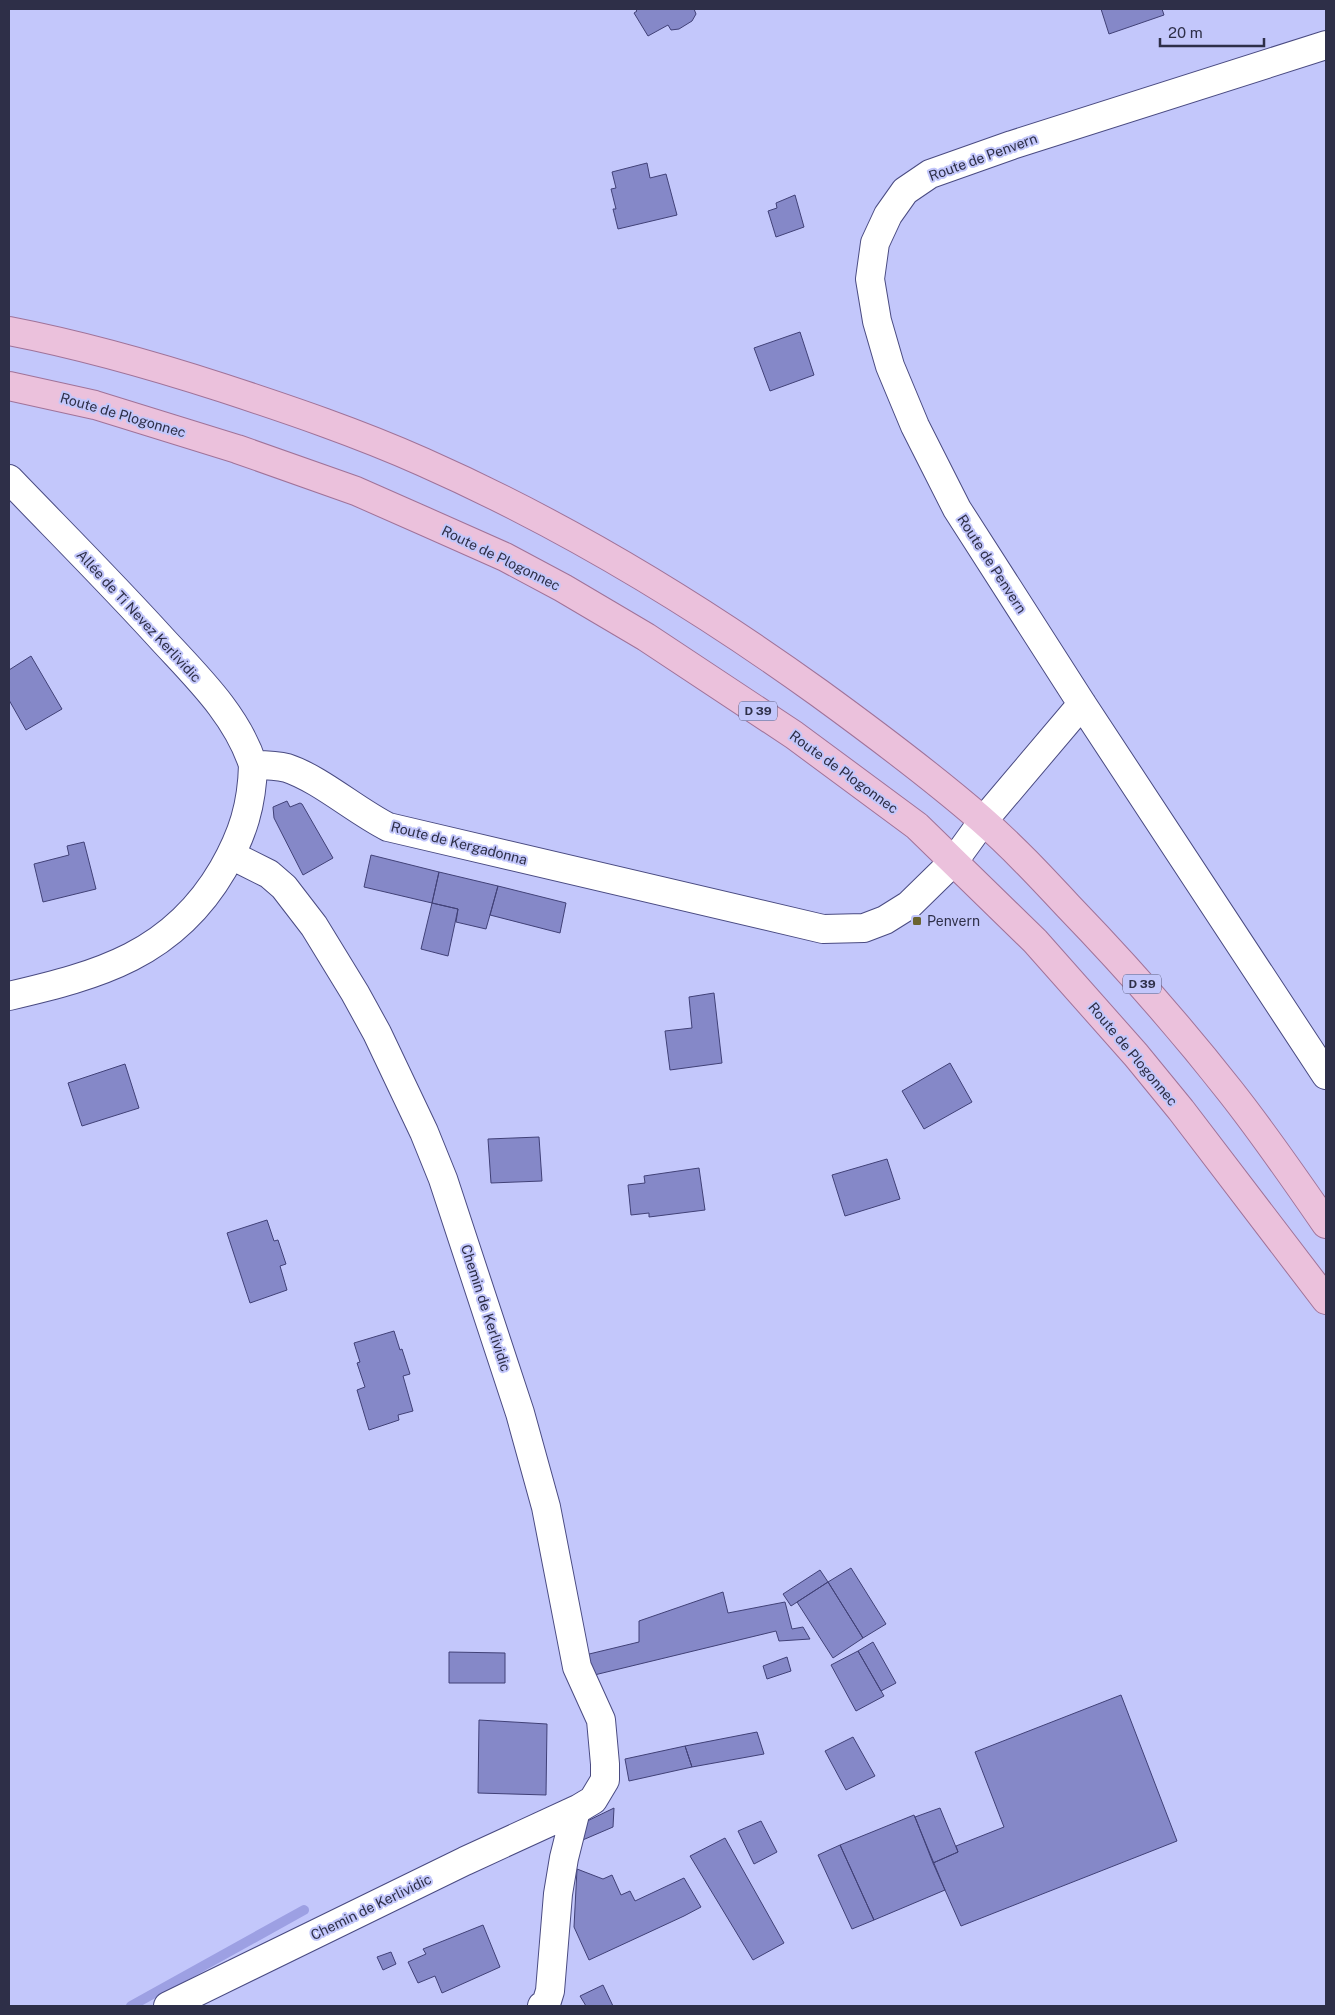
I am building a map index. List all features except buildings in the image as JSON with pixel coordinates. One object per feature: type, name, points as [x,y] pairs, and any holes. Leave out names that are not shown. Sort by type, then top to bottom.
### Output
[{"type":"main road","name":"D 39","points":[[9,331],[84,347],[182,375],[264,402],[418,460],[478,487],[599,551],[716,622],[865,726],[983,821],[1028,864],[1118,958],[1175,1022],[1232,1093],[1326,1224]]},
{"type":"main road","name":"Route de Plogonnec","points":[[9,386],[95,405],[307,473],[356,491],[505,557],[563,588],[646,637],[786,729],[918,826],[1035,941],[1136,1055],[1224,1165],[1326,1300]]},
{"type":"street","name":"Route de Penvern","points":[[1082,704],[957,509],[915,426],[890,366],[877,321],[870,279],[876,242],[888,215],[905,191],[930,174],[1012,145],[1326,45]]},
{"type":"street","name":"Allée de Ti Nevez Kerlividic","points":[[9,479],[147,622],[203,684],[226,713],[242,738],[253,765]]},
{"type":"street","points":[[983,821],[1082,704],[1326,1075]]},
{"type":"street","points":[[10,990],[51,987],[88,976],[120,962],[170,933],[204,900],[231,855],[247,814],[252,792],[253,765]]},
{"type":"street","name":"Route de Kergadonna","points":[[253,765],[289,769],[328,790],[388,827],[823,929],[864,928],[885,920],[909,905],[954,861],[983,821]]},
{"type":"street","name":"Chemin de Kerlividic","points":[[168,2006],[464,1861],[576,1810],[593,1800],[605,1780],[601,1720],[577,1667],[546,1507],[520,1413],[442,1179],[416,1115],[377,1033],[314,926],[284,887],[269,874],[231,855]]},
{"type":"street","points":[[542,2006],[546,2004],[550,1991],[558,1894],[568,1838],[576,1810]]},
{"type":"waterway","points":[[131,2006],[304,1910]]},
{"type":"place","name":"Penvern","points":[[917,921]]}]
